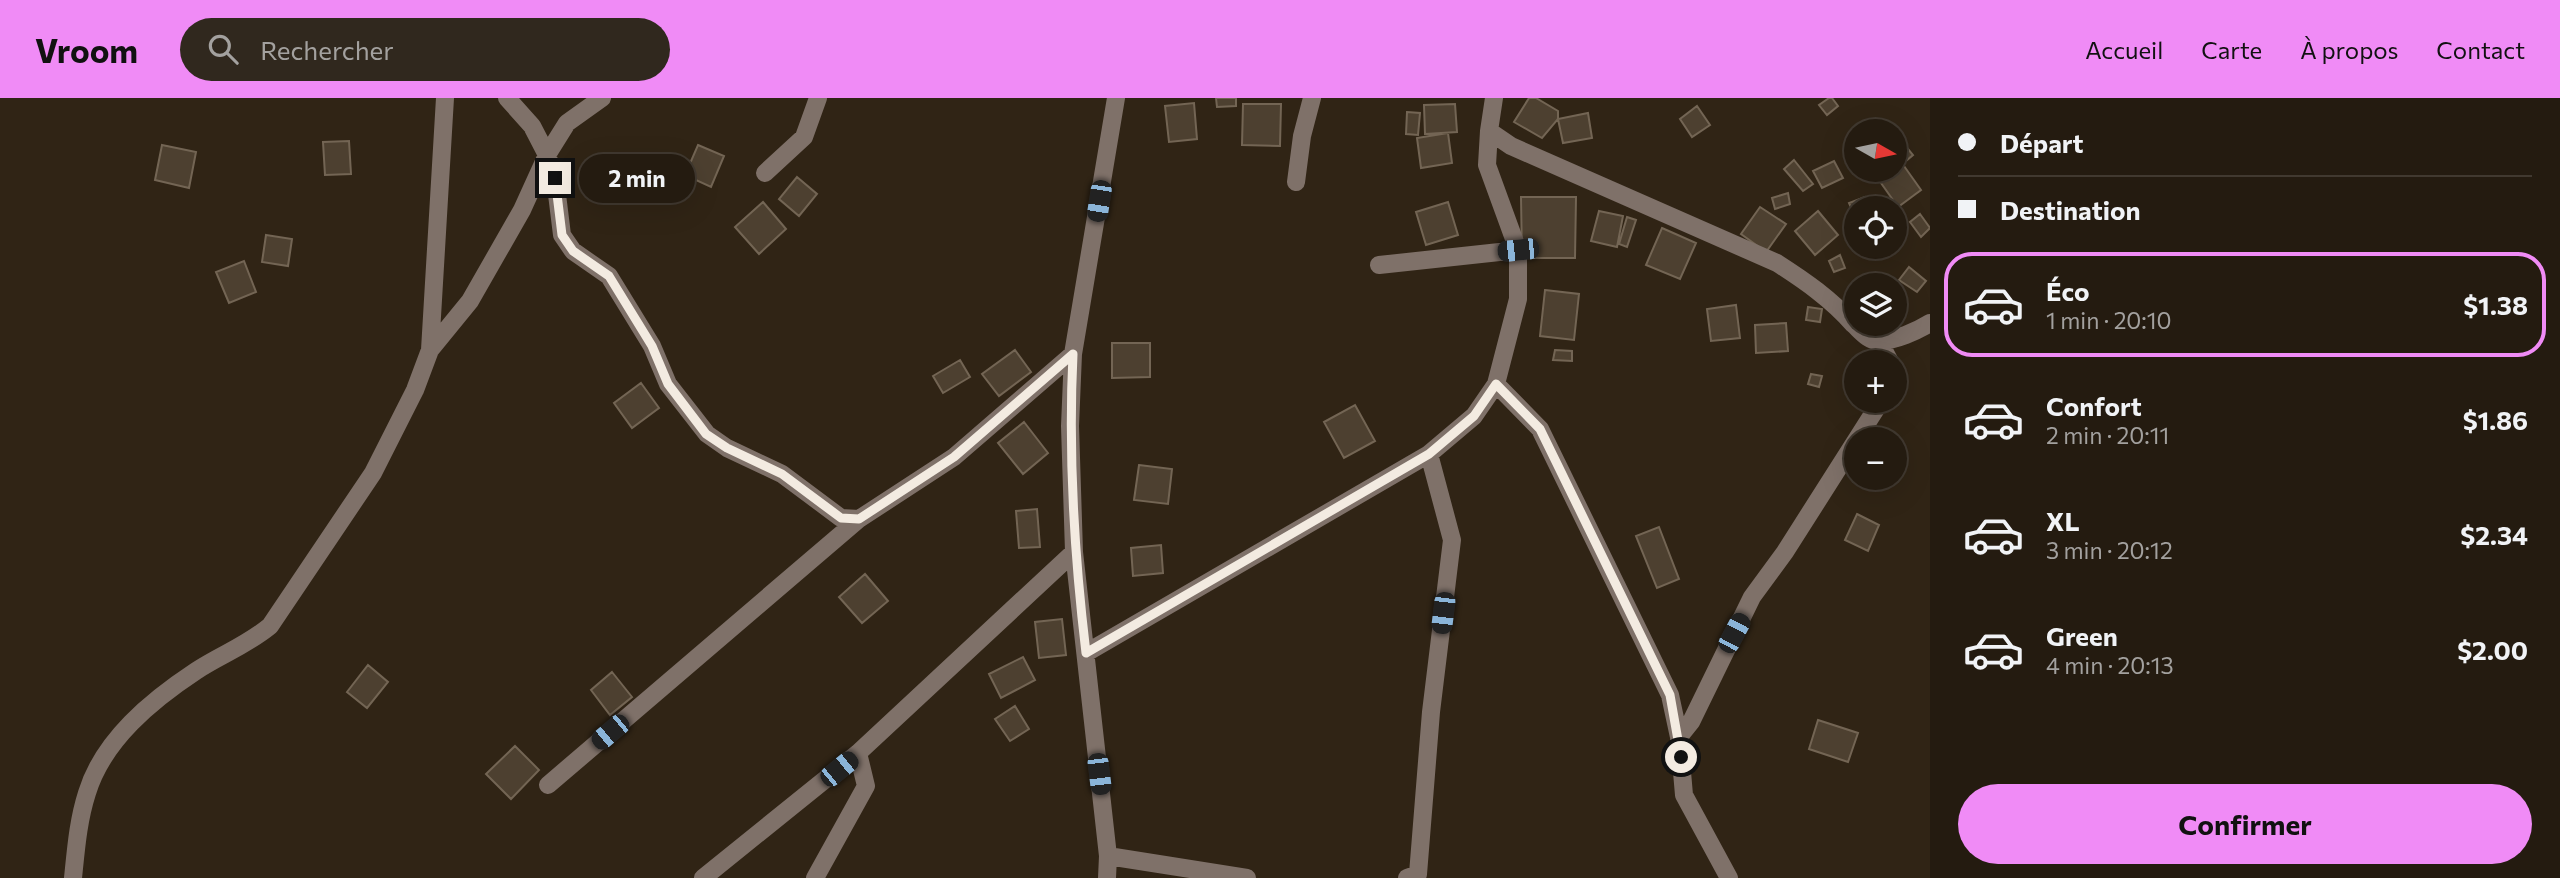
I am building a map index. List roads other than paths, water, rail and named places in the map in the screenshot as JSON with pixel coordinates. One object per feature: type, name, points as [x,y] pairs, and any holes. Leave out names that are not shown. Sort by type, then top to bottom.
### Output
[{"type":"street","points":[[430,351],[445,98]]},
{"type":"street","points":[[507,98],[532,126],[548,155],[555,178],[562,235],[573,251],[609,276],[652,346],[668,384],[706,434],[727,448],[782,474],[841,518],[859,519]]},
{"type":"street","points":[[73,878],[77,832],[87,790],[106,753],[146,708],[198,669],[249,643],[270,626],[373,473],[415,390],[430,351],[470,301],[522,210],[567,122],[602,98]]},
{"type":"street","points":[[765,173],[804,137],[818,98]]},
{"type":"street","points":[[1107,878],[1108,856],[1074,552],[1070,426],[1073,354],[1116,98]]},
{"type":"street","points":[[1296,182],[1302,136],[1312,98]]},
{"type":"street","points":[[1086,653],[1429,454],[1474,416],[1496,384],[1518,299],[1518,250],[1487,165],[1494,98]]},
{"type":"street","points":[[1489,131],[1511,146],[1777,263],[1809,283],[1843,312],[1867,338],[1880,341],[1917,331],[1930,323]]},
{"type":"street","points":[[1379,265],[1518,250]]},
{"type":"street","points":[[1880,341],[1884,350]]},
{"type":"street","points":[[548,785],[859,519],[954,457],[1073,354]]},
{"type":"street","points":[[1496,384],[1540,429],[1670,695],[1679,737],[1684,795],[1729,878]]},
{"type":"street","points":[[1679,737],[1691,722],[1752,597],[1785,552],[1873,413]]},
{"type":"street","points":[[1407,878],[1418,874],[1431,712],[1452,540],[1429,454]]},
{"type":"street","points":[[703,878],[858,753],[1074,552]]},
{"type":"street","points":[[815,878],[866,786],[858,753]]},
{"type":"street","points":[[1108,856],[1247,878]]}]
